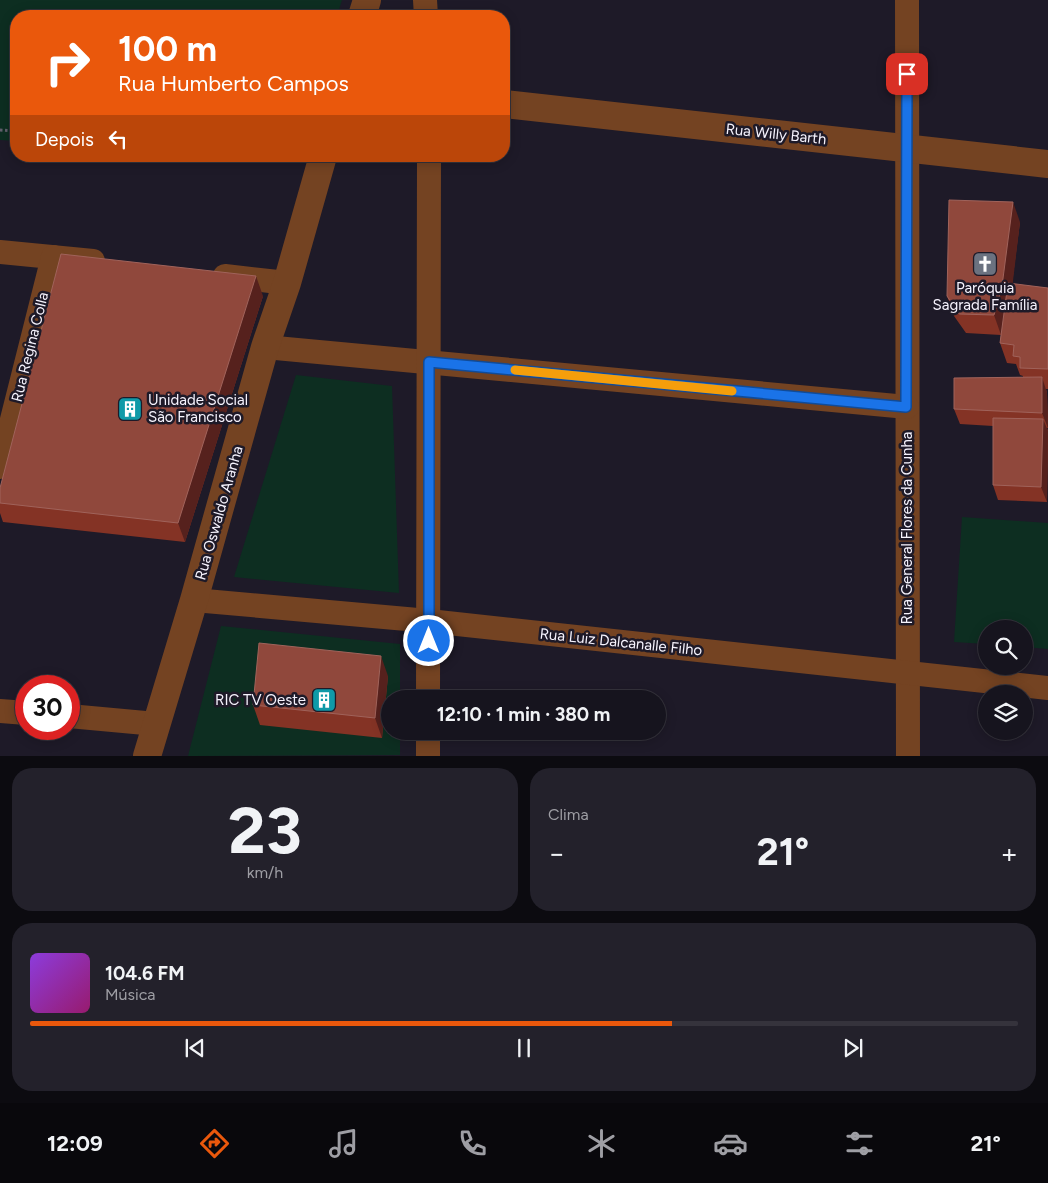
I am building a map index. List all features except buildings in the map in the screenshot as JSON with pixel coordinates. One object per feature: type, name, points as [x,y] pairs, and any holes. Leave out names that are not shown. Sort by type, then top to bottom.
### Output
[{"type":"street","name":"Rua General Flores da Cunha","points":[[907,0],[906,407],[908,756]]},
{"type":"street","name":"Rua Willy Barth","points":[[510,105],[1048,164]]},
{"type":"street","name":"Rua Oswaldo Aranha","points":[[147,756],[321,162]]},
{"type":"street","points":[[428,690],[429,162]]},
{"type":"street","points":[[0,252],[111,263]]},
{"type":"street","name":"Rua Regina Colla","points":[[0,466],[53,257]]},
{"type":"street","points":[[199,273],[287,283]]},
{"type":"street","points":[[266,347],[906,407]]},
{"type":"street","name":"Rua Luiz Dalcanalle Filho","points":[[194,600],[429,621],[1048,688]]},
{"type":"street","points":[[0,710],[15,712]]},
{"type":"street","points":[[80,717],[156,724]]},
{"type":"street","points":[[428,740],[428,756]]},
{"type":"green space","points":[[0,0],[342,0],[339,10],[10,10],[10,141],[0,140]]},
{"type":"green space","points":[[296,375],[392,386],[399,593],[234,577]]},
{"type":"green space","points":[[962,517],[1048,523],[1048,649],[1033,648],[1033,620],[978,620],[978,644],[954,642]]},
{"type":"green space","points":[[221,626],[400,644],[400,690],[381,690],[381,740],[400,740],[400,755],[188,756]]},
{"type":"slow traffic","points":[[515,370],[732,391]]},
{"type":"place","name":"Paróquia Sagrada Família","points":[[985,264]]},
{"type":"place","name":"Unidade Social São Francisco","points":[[130,409]]},
{"type":"place","name":"RIC TV Oeste","points":[[324,700]]},
{"type":"route","points":[[429,641],[429,362],[906,407],[907,74]]}]
